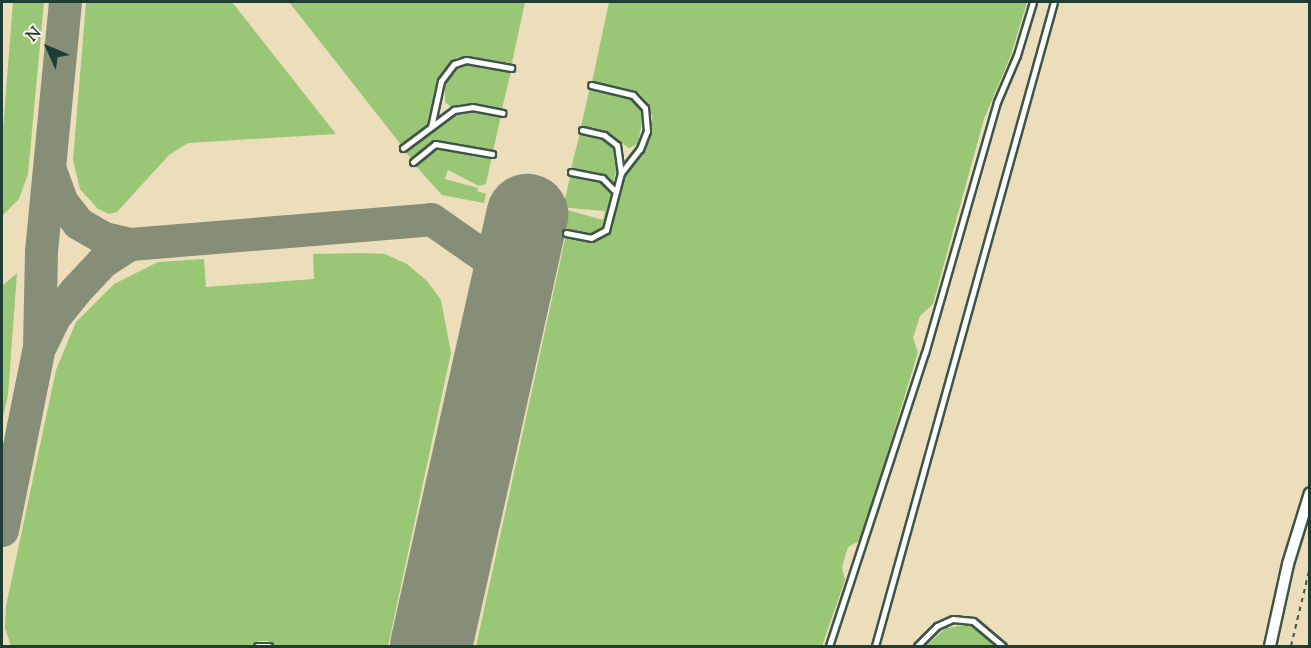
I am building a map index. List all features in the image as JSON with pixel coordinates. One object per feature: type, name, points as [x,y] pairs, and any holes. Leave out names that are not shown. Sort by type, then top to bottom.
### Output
[{"type":"street","points":[[1270,646],[1288,564],[1310,493]]},
{"type":"lane","points":[[829,646],[925,353],[997,102],[1017,55],[1033,2]]},
{"type":"lane","points":[[875,646],[1054,2]]},
{"type":"lane","points":[[431,127],[441,81],[454,64],[466,60],[511,68]]},
{"type":"lane","points":[[566,233],[591,238],[602,235],[608,225],[621,173],[645,141],[645,108],[623,90],[591,85]]},
{"type":"lane","points":[[403,148],[431,127],[464,107],[502,113]]},
{"type":"lane","points":[[582,130],[604,135],[617,145],[621,173]]},
{"type":"lane","points":[[413,162],[435,144],[492,154]]},
{"type":"lane","points":[[571,172],[602,178],[615,191]]},
{"type":"lane","points":[[917,646],[937,626],[953,619],[973,621],[1003,646]]},
{"type":"lane","points":[[257,646],[269,646]]},
{"type":"path","points":[[1291,646],[1310,567]]},
{"type":"green space","points":[[13,2],[44,2],[28,174],[19,199],[2,216],[2,142]]},
{"type":"green space","points":[[86,2],[232,2],[336,134],[188,143],[169,155],[117,212],[109,214],[98,209],[80,189],[73,160]]},
{"type":"green space","points":[[289,2],[525,2],[512,63],[457,57],[439,80],[430,123],[402,146]]},
{"type":"green space","points":[[609,2],[1027,2],[1011,55],[984,119],[933,304],[920,316],[913,338],[918,352],[861,540],[848,547],[842,567],[845,580],[822,646],[476,646],[566,235],[592,241],[608,231],[619,184],[645,150],[650,136],[652,116],[647,102],[637,91],[592,82]]},
{"type":"green space","points":[[467,63],[511,71],[502,109],[473,103],[451,107],[445,102],[445,82],[454,70]]},
{"type":"green space","points":[[590,87],[637,101],[643,116],[638,144],[629,148],[605,132],[581,126]]},
{"type":"green space","points":[[469,110],[501,116],[493,151],[434,141],[413,161],[404,150],[447,117]]},
{"type":"green space","points":[[580,133],[601,137],[615,147],[619,161],[613,183],[571,169]]},
{"type":"green space","points":[[435,145],[492,156],[486,184],[479,186],[448,170],[445,179],[478,188],[477,191],[486,194],[484,203],[442,195],[414,164]]},
{"type":"green space","points":[[571,173],[601,180],[610,186],[612,194],[602,231],[591,235],[566,231],[568,210],[603,220],[605,211],[569,208],[564,203]]},
{"type":"green space","points":[[313,254],[385,254],[407,264],[427,281],[441,300],[451,353],[388,646],[272,646],[268,641],[259,641],[251,646],[11,646],[5,628],[6,606],[56,370],[76,322],[114,284],[158,262],[204,259],[206,287],[314,279]]},
{"type":"green space","points":[[17,273],[8,395],[2,422],[2,286]]},
{"type":"green space","points":[[971,624],[996,646],[926,646],[946,628]]},
{"type":"taxiway","points":[[2,530],[39,347],[41,251],[65,2]]},
{"type":"taxiway","points":[[50,170],[61,201],[78,223],[104,238],[130,244],[431,219],[514,277]]},
{"type":"taxiway","points":[[41,344],[54,317],[74,292],[102,262],[130,244]]},
{"type":"runway","points":[[431,646],[527,215]]}]
